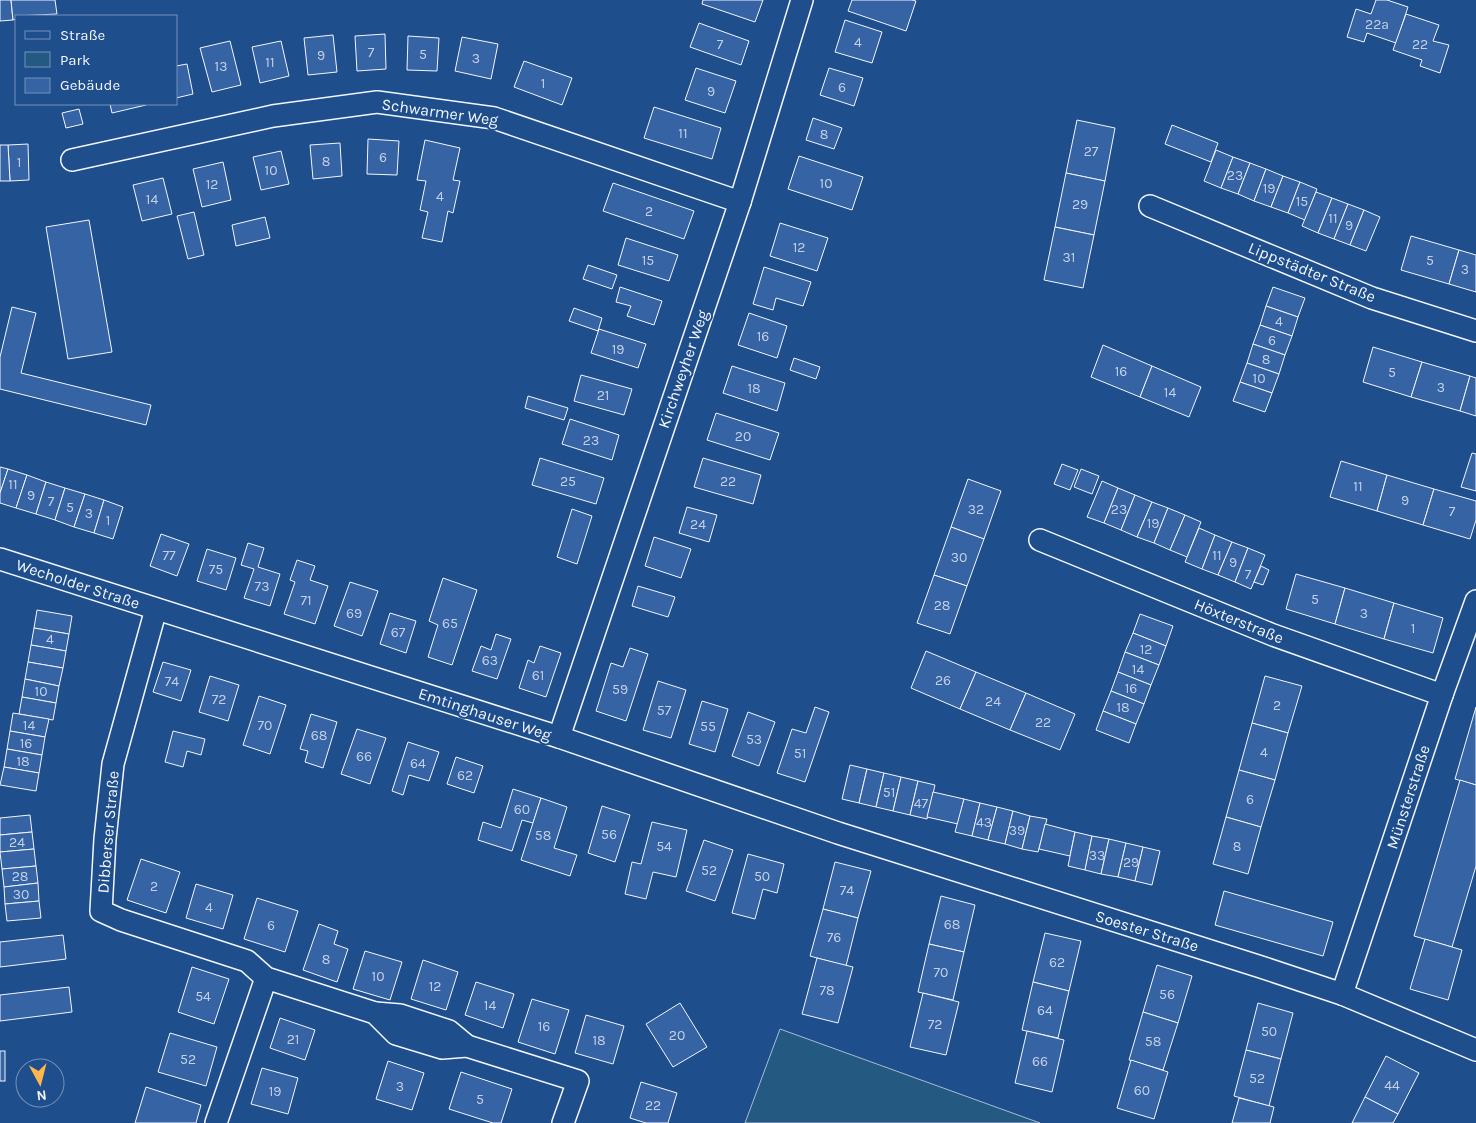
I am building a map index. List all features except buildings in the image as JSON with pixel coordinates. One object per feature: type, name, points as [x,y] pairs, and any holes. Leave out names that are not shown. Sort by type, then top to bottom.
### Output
[{"type":"street","name":"Kirchweyher Weg","points":[[559,737],[740,202],[802,0]]},
{"type":"street","name":"Schwarmer Weg","points":[[72,160],[272,116],[377,102],[494,118],[740,202]]},
{"type":"street","name":"Lippstädter Straße","points":[[1150,206],[1372,298],[1476,331]]},
{"type":"street","name":"Höxterstraße","points":[[1040,540],[1273,636],[1442,695]]},
{"type":"street","name":"Wecholder Straße","points":[[1,564],[156,608]]},
{"type":"street","name":"Münsterstraße","points":[[1342,994],[1442,695],[1471,630],[1476,601]]},
{"type":"street","name":"Emtinghauser Weg","points":[[156,608],[559,737],[812,824]]},
{"type":"street","name":"Dibberser Straße","points":[[156,608],[113,764],[105,839],[101,911],[121,920],[247,961],[266,978],[375,1013],[396,1034],[442,1048],[467,1046],[578,1081],[563,1123]]},
{"type":"street","name":"Soester Straße","points":[[812,824],[1342,994],[1476,1050]]},
{"type":"street","points":[[216,1123],[266,978]]},
{"type":"green space","points":[[780,1029],[1040,1123],[745,1123]]}]
